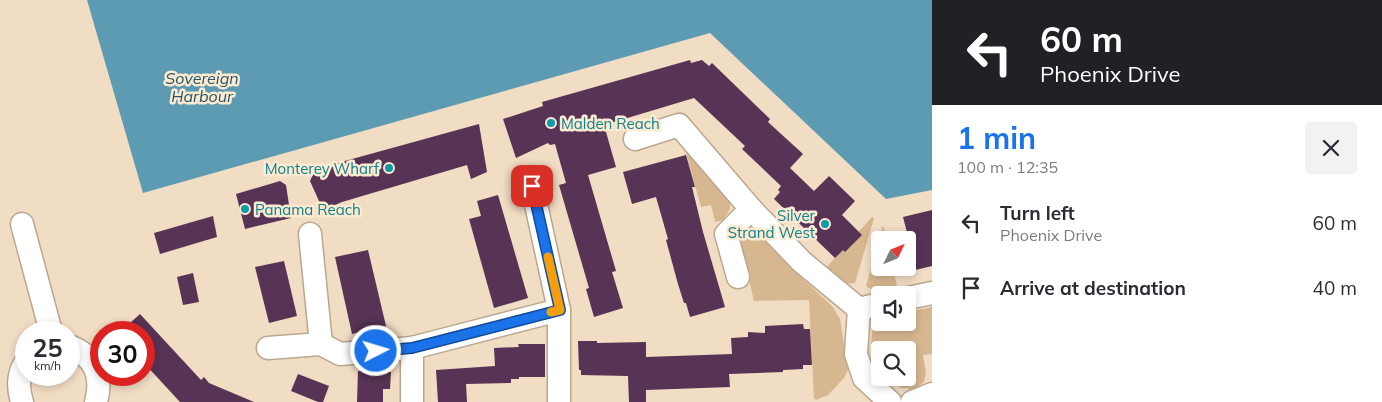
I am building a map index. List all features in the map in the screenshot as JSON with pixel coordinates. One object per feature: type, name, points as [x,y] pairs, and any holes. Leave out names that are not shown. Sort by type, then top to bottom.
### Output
[{"type":"street","points":[[635,138],[679,125],[751,209],[802,262],[869,307],[856,354],[864,378],[890,402]]},
{"type":"street","points":[[532,186],[560,310],[559,402]]},
{"type":"street","points":[[738,277],[726,234],[751,209]]},
{"type":"street","points":[[22,224],[48,321]]},
{"type":"street","points":[[310,234],[321,344]]},
{"type":"street","points":[[916,296],[932,293]]},
{"type":"street","points":[[268,348],[321,344],[340,354],[412,348],[560,310]]},
{"type":"street","points":[[412,348],[412,402]]},
{"type":"street","points":[[80,351],[88,357],[95,367],[99,379],[99,391],[96,402]]},
{"type":"street","points":[[20,386],[22,402]]},
{"type":"street","points":[[912,402],[932,394]]},
{"type":"shaded area","points":[[682,138],[730,199],[730,209],[723,220],[715,222],[711,205],[701,207]]},
{"type":"shaded area","points":[[872,217],[874,218],[855,283],[848,284],[825,269]]},
{"type":"shaded area","points":[[751,227],[758,230],[792,269],[832,306],[840,319],[848,370],[844,378],[828,395],[816,400],[814,398],[809,300],[754,301],[739,238],[741,231]]},
{"type":"shaded area","points":[[871,268],[871,276],[895,276],[897,286],[871,286],[871,289],[866,286]]},
{"type":"shaded area","points":[[932,307],[932,354],[923,355],[926,372],[924,382],[909,391],[908,388],[897,386],[916,386],[916,341],[871,341],[871,337],[873,331],[916,331],[916,310]]},
{"type":"water","name":"Sovereign Harbour","points":[[87,0],[932,0],[932,190],[886,199],[710,33],[143,193]]},
{"type":"building","points":[[690,60],[691,63],[702,60],[709,66],[712,63],[770,119],[768,122],[803,154],[790,168],[814,191],[829,176],[855,201],[842,215],[862,235],[845,252],[843,250],[835,258],[774,199],[780,192],[778,190],[781,186],[742,149],[745,146],[694,98],[604,125],[616,167],[588,175],[616,271],[612,272],[623,308],[594,317],[586,289],[589,288],[559,185],[566,183],[555,144],[550,145],[548,143],[516,158],[503,119],[543,106],[542,102]]},
{"type":"building","name":"Monterey Wharf","points":[[479,124],[487,172],[471,179],[467,165],[342,202],[323,210],[310,181],[314,172],[335,166],[334,164]]},
{"type":"building","points":[[686,155],[695,187],[692,187],[703,232],[725,307],[690,317],[678,284],[656,197],[632,204],[623,172]]},
{"type":"building","points":[[280,181],[286,185],[291,218],[245,229],[236,194]]},
{"type":"building","points":[[498,195],[528,298],[494,308],[469,219],[481,216],[477,201]]},
{"type":"building","points":[[932,210],[932,266],[916,270],[916,231],[907,231],[903,217]]},
{"type":"building","points":[[213,216],[217,237],[160,254],[154,233]]},
{"type":"building","points":[[368,250],[386,326],[352,334],[335,257]]},
{"type":"building","points":[[284,261],[297,316],[269,323],[255,267]]},
{"type":"building","points":[[193,273],[199,302],[183,305],[177,277]]},
{"type":"building","points":[[140,314],[146,321],[132,321]]},
{"type":"building","points":[[803,324],[804,329],[810,329],[812,365],[803,365],[803,369],[783,370],[783,372],[729,374],[730,387],[646,390],[646,402],[629,402],[628,376],[581,375],[581,370],[579,370],[578,341],[597,341],[597,343],[646,342],[646,357],[732,354],[731,338],[748,337],[748,332],[765,333],[765,326]]},
{"type":"building","points":[[155,330],[201,380],[204,377],[209,383],[254,402],[180,402],[155,375]]},
{"type":"building","points":[[518,344],[545,344],[545,377],[519,377],[519,379],[511,379],[511,383],[466,384],[467,402],[438,402],[436,370],[495,366],[494,348],[519,347]]},
{"type":"building","points":[[358,371],[391,372],[390,389],[383,389],[383,402],[357,402]]},
{"type":"building","points":[[298,374],[329,386],[323,402],[318,402],[291,391]]},
{"type":"slow traffic","points":[[548,257],[560,310],[551,312]]},
{"type":"place","name":"Malden Reach","points":[[551,123]]},
{"type":"place","name":"Monterey Wharf","points":[[389,168]]},
{"type":"place","name":"Panama Reach","points":[[245,209]]},
{"type":"place","name":"Silver Strand West","points":[[825,224]]},
{"type":"route","points":[[376,351],[412,348],[560,310],[532,186]]}]
